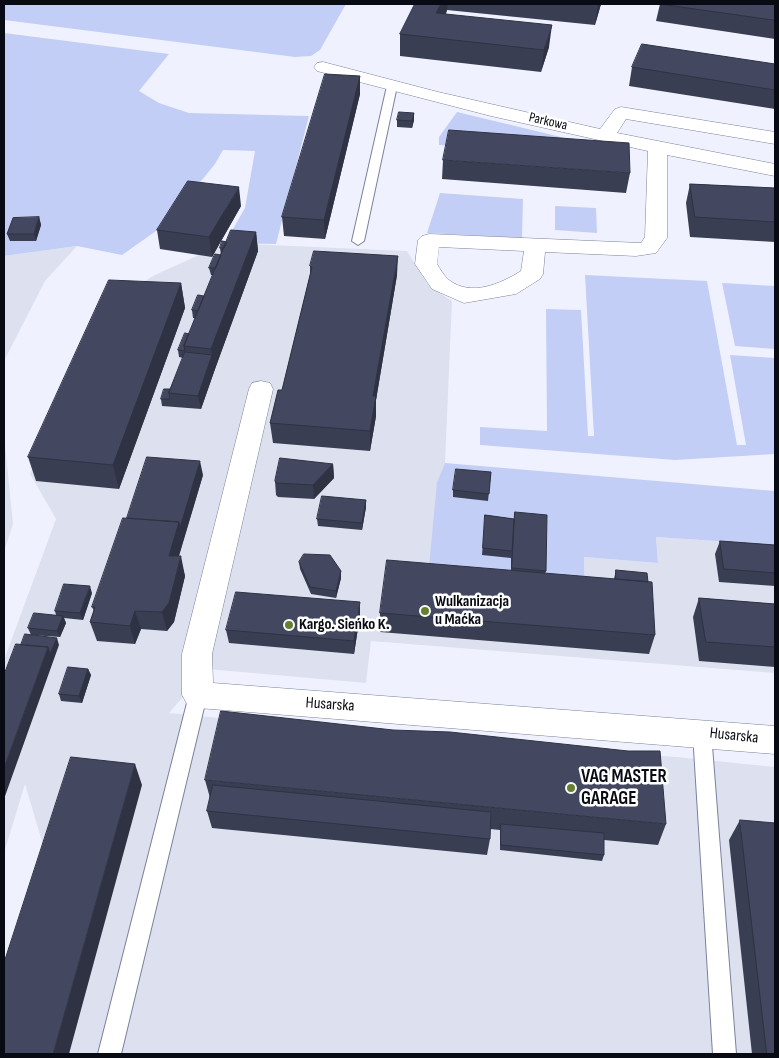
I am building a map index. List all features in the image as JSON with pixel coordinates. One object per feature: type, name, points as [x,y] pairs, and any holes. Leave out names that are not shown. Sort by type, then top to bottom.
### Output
[{"type":"street","name":"Parkowa","points":[[323,67],[392,86],[605,136],[775,170]]},
{"type":"street","points":[[605,136],[621,113],[775,138]]},
{"type":"street","points":[[535,245],[532,274],[508,288],[464,296],[440,284],[426,264],[429,240],[535,245],[636,250],[648,248],[656,238],[658,147]]},
{"type":"street","points":[[198,695],[197,654],[244,452],[261,389]]},
{"type":"street","name":"Husarska","points":[[198,695],[775,740]]},
{"type":"lane","points":[[358,241],[392,86]]},
{"type":"lane","points":[[109,1054],[198,695]]},
{"type":"lane","points":[[702,733],[717,1023],[725,1054]]},
{"type":"shaded area","points":[[4,4],[346,4],[320,50],[311,56],[295,57],[4,20]]},
{"type":"shaded area","points":[[4,33],[169,54],[139,91],[159,103],[189,113],[309,116],[276,244],[225,243],[245,208],[255,151],[223,150],[215,164],[166,224],[122,255],[77,246],[4,256]]},
{"type":"shaded area","points":[[457,112],[615,150],[626,158],[439,145],[439,137]]},
{"type":"shaded area","points":[[440,193],[523,199],[522,238],[427,233]]},
{"type":"shaded area","points":[[555,206],[596,208],[597,233],[555,230]]},
{"type":"shaded area","points":[[225,243],[407,251],[428,285],[452,301],[445,463],[437,482],[585,590],[584,557],[658,563],[656,537],[775,545],[775,673],[371,641],[366,683],[207,669],[169,713],[474,743],[677,757],[775,767],[775,1054],[4,1054],[43,845],[25,784],[4,853],[4,660],[56,519],[30,474],[105,304],[155,275]]},
{"type":"shaded area","points":[[77,246],[45,281],[4,361],[4,256]]},
{"type":"shaded area","points":[[585,275],[707,281],[737,445],[746,445],[730,355],[775,358],[775,454],[675,460],[480,445],[480,427],[547,431],[546,309],[581,310],[588,436],[594,436]]},
{"type":"shaded area","points":[[722,283],[775,286],[775,349],[735,346]]},
{"type":"shaded area","points":[[4,435],[13,524],[4,552]]},
{"type":"shaded area","points":[[445,463],[775,491],[775,545],[656,537],[658,563],[584,557],[585,591],[428,577],[437,482]]},
{"type":"building","points":[[415,4],[441,4],[436,13],[552,25],[544,50],[400,34]]},
{"type":"building","points":[[660,4],[775,4],[775,20]]},
{"type":"building","points":[[642,44],[775,64],[775,90],[632,67]]},
{"type":"building","points":[[325,74],[360,76],[324,220],[282,217]]},
{"type":"building","points":[[399,112],[414,113],[412,121],[397,120]]},
{"type":"building","points":[[449,130],[629,143],[630,173],[443,160]]},
{"type":"building","points":[[188,181],[239,187],[209,237],[157,230]]},
{"type":"building","points":[[690,184],[775,188],[775,222],[695,217]]},
{"type":"building","points":[[39,217],[34,234],[7,234],[13,218]]},
{"type":"building","points":[[231,230],[256,232],[211,349],[184,346]]},
{"type":"building","points":[[222,241],[227,242],[224,248],[220,248]]},
{"type":"building","points":[[314,251],[398,256],[373,396],[376,396],[370,431],[270,423],[278,390],[282,390],[312,267],[310,266]]},
{"type":"building","points":[[215,254],[221,255],[216,268],[209,268]]},
{"type":"building","points":[[109,280],[181,283],[113,465],[28,457]]},
{"type":"building","points":[[198,295],[204,296],[198,311],[192,310]]},
{"type":"building","points":[[185,333],[189,334],[184,346],[185,351],[178,350]]},
{"type":"building","points":[[185,352],[212,355],[198,396],[169,393]]},
{"type":"building","points":[[164,389],[170,389],[170,399],[161,399]]},
{"type":"building","points":[[147,457],[200,461],[180,528],[179,522],[127,518]]},
{"type":"building","points":[[280,458],[333,464],[313,485],[276,483]]},
{"type":"building","points":[[456,469],[491,472],[489,494],[453,490]]},
{"type":"building","points":[[322,496],[366,500],[362,523],[317,519]]},
{"type":"building","points":[[515,512],[547,515],[546,571],[512,568]]},
{"type":"building","points":[[485,515],[514,519],[512,551],[483,548]]},
{"type":"building","points":[[123,518],[179,522],[169,556],[181,556],[169,603],[162,612],[135,611],[130,626],[90,622],[95,607],[92,607]]},
{"type":"building","points":[[720,541],[775,545],[775,573],[724,569]]},
{"type":"building","points":[[304,554],[330,555],[341,571],[336,591],[310,587],[299,562]]},
{"type":"building","points":[[387,560],[652,582],[655,635],[380,613]]},
{"type":"building","points":[[616,570],[647,573],[648,582],[616,579]]},
{"type":"building","points":[[64,584],[90,586],[80,613],[55,611]]},
{"type":"building","points":[[236,592],[360,602],[354,641],[226,630]]},
{"type":"building","points":[[699,598],[775,604],[775,647],[706,642]]},
{"type":"building","points":[[34,613],[63,616],[57,631],[28,628]]},
{"type":"building","points":[[25,634],[57,638],[50,654],[48,647],[21,645]]},
{"type":"building","points":[[16,644],[48,647],[4,768],[4,675]]},
{"type":"building","points":[[68,667],[88,669],[79,696],[59,694]]},
{"type":"building","points":[[221,711],[393,730],[450,732],[628,751],[660,751],[666,824],[205,780]]},
{"type":"building","points":[[71,757],[135,764],[53,1054],[4,1054],[4,963]]},
{"type":"building","points":[[213,785],[491,812],[490,839],[207,811]]},
{"type":"building","points":[[740,820],[775,823],[775,1054],[767,1054]]},
{"type":"building","points":[[501,824],[604,833],[604,855],[501,845]]},
{"type":"place","name":"Wulkanizacja u Maćka","points":[[425,611]]},
{"type":"place","name":"Kargo. Sieńko K.","points":[[289,625]]},
{"type":"place","name":"VAG MASTER GARAGE","points":[[571,788]]}]
